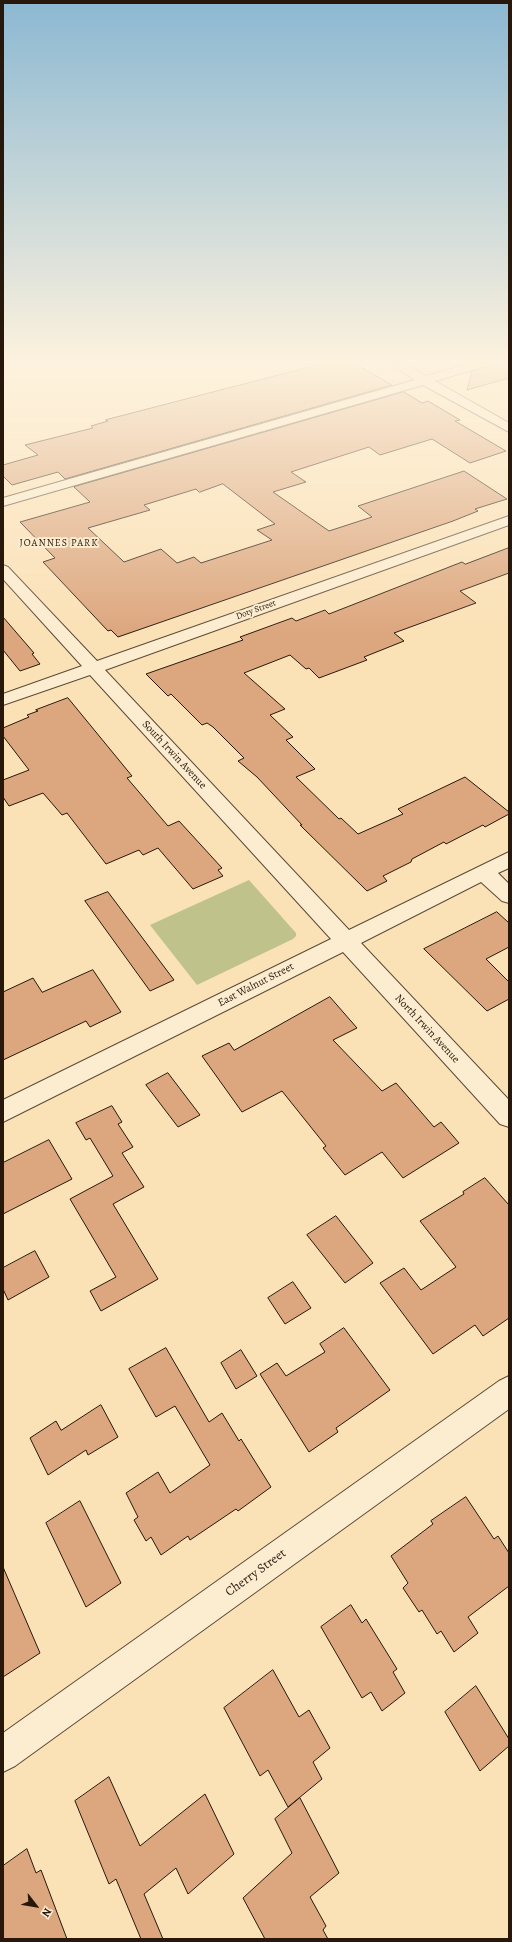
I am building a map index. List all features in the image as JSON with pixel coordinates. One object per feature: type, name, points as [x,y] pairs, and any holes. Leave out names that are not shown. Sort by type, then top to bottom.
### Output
[{"type":"street","points":[[3,502],[170,454]]},
{"type":"street","name":"Doty Street","points":[[3,700],[509,520]]},
{"type":"street","name":"South Irwin Avenue","points":[[3,570],[346,940]]},
{"type":"street","name":"East Walnut Street","points":[[3,1112],[509,859]]},
{"type":"street","points":[[484,872],[509,896]]},
{"type":"street","name":"North Irwin Avenue","points":[[346,940],[509,1117]]},
{"type":"street","name":"Cherry Street","points":[[3,1754],[509,1391]]},
{"type":"green space","points":[[249,880],[296,933],[296,936],[293,939],[197,985],[150,925]]},
{"type":"building","points":[[36,454],[153,454],[65,479],[58,472],[12,485],[3,476],[3,465],[38,455]]},
{"type":"building","points":[[190,454],[348,454],[291,472],[306,482],[273,492],[329,531],[372,517],[358,506],[464,471],[507,499],[475,509],[478,511],[453,521],[118,637],[111,630],[108,631],[43,562],[55,558],[20,522],[90,502],[74,487]],"holes":[[[223,484],[275,524],[257,530],[272,540],[201,563],[194,557],[177,563],[161,549],[124,562],[88,528],[150,510],[144,505],[196,489],[199,492]]]},
{"type":"building","points":[[455,454],[498,454],[470,463]]},
{"type":"building","points":[[509,548],[509,573],[460,591],[476,603],[394,633],[404,641],[364,657],[367,660],[319,678],[309,668],[306,669],[290,655],[244,673],[285,709],[270,715],[293,737],[286,740],[315,769],[296,777],[339,819],[341,818],[358,834],[403,814],[398,809],[465,777],[509,812],[509,814],[485,827],[483,825],[446,844],[444,842],[412,859],[411,862],[383,876],[387,881],[367,891],[300,825],[302,825],[257,777],[238,761],[244,758],[213,727],[207,723],[202,725],[171,694],[168,696],[146,674],[243,640],[240,637],[292,618],[296,621],[325,610],[329,614],[462,562],[465,564]]},
{"type":"building","points":[[3,617],[34,653],[32,654],[40,664],[20,671],[3,650]]},
{"type":"building","points":[[68,698],[132,776],[127,778],[168,826],[179,821],[222,868],[218,870],[223,876],[193,889],[158,848],[143,855],[139,850],[106,864],[67,813],[62,815],[43,793],[9,806],[3,797],[3,780],[29,770],[3,736],[3,728],[29,717],[27,715],[38,711],[36,710]]},
{"type":"building","points":[[108,892],[174,980],[150,991],[85,901]]},
{"type":"building","points":[[497,912],[509,923],[509,947],[486,959],[509,982],[509,999],[487,1011],[424,949]]},
{"type":"building","points":[[93,970],[121,1012],[90,1027],[86,1021],[3,1060],[3,992],[33,978],[42,992]]},
{"type":"building","points":[[330,997],[357,1028],[333,1040],[382,1091],[396,1083],[434,1127],[441,1122],[459,1143],[403,1178],[382,1152],[345,1175],[323,1148],[326,1146],[282,1091],[242,1112],[202,1056],[229,1043],[234,1050]]},
{"type":"building","points":[[168,1073],[200,1115],[178,1127],[146,1085]]},
{"type":"building","points":[[112,1106],[122,1122],[118,1124],[133,1147],[122,1153],[144,1187],[113,1204],[158,1279],[101,1311],[90,1291],[116,1277],[70,1199],[113,1176],[90,1138],[86,1140],[76,1123]]},
{"type":"building","points":[[49,1140],[72,1179],[3,1214],[3,1163]]},
{"type":"building","points":[[485,1178],[509,1205],[509,1318],[483,1336],[475,1325],[433,1354],[380,1283],[404,1268],[421,1290],[456,1267],[420,1221],[464,1194],[463,1192]]},
{"type":"building","points":[[336,1216],[373,1263],[345,1283],[307,1235]]},
{"type":"building","points":[[35,1251],[49,1277],[8,1300],[3,1289],[3,1268]]},
{"type":"building","points":[[293,1282],[311,1308],[285,1324],[268,1298]]},
{"type":"building","points":[[344,1328],[390,1390],[336,1428],[338,1432],[309,1452],[260,1374],[277,1363],[286,1376],[325,1352],[320,1344]]},
{"type":"building","points":[[166,1348],[209,1422],[222,1413],[239,1441],[241,1439],[271,1487],[238,1511],[236,1509],[190,1540],[188,1536],[161,1555],[151,1537],[146,1541],[134,1520],[138,1517],[126,1493],[158,1472],[170,1493],[210,1465],[175,1406],[156,1417],[129,1369]]},
{"type":"building","points":[[241,1350],[257,1376],[236,1389],[221,1363]]},
{"type":"building","points":[[101,1405],[118,1437],[88,1455],[86,1450],[48,1475],[30,1438],[56,1421],[61,1430]]},
{"type":"building","points":[[466,1497],[494,1539],[498,1536],[509,1553],[509,1586],[468,1617],[478,1633],[454,1652],[441,1631],[437,1634],[422,1610],[419,1612],[403,1588],[408,1583],[391,1556],[433,1524],[431,1521]]},
{"type":"building","points":[[80,1501],[121,1583],[86,1607],[46,1523]]},
{"type":"building","points":[[3,1567],[40,1653],[3,1677]]},
{"type":"building","points":[[351,1605],[362,1623],[366,1619],[397,1669],[393,1672],[405,1693],[382,1711],[371,1692],[362,1698],[321,1627]]},
{"type":"building","points":[[273,1670],[299,1717],[309,1710],[330,1748],[313,1762],[322,1779],[288,1807],[268,1770],[260,1776],[224,1708]]},
{"type":"building","points":[[476,1686],[509,1739],[509,1746],[480,1771],[445,1712]]},
{"type":"building","points":[[109,1777],[140,1846],[205,1794],[234,1854],[188,1894],[176,1868],[144,1894],[163,1939],[141,1939],[116,1879],[109,1884],[75,1801]]},
{"type":"building","points":[[300,1798],[339,1873],[310,1897],[326,1926],[323,1930],[328,1939],[265,1939],[243,1898],[292,1853],[275,1819]]},
{"type":"building","points":[[27,1849],[36,1873],[41,1870],[67,1939],[3,1939],[3,1866]]},
{"type":"district","name":"JOANNES PARK","points":[[59,544]]}]
